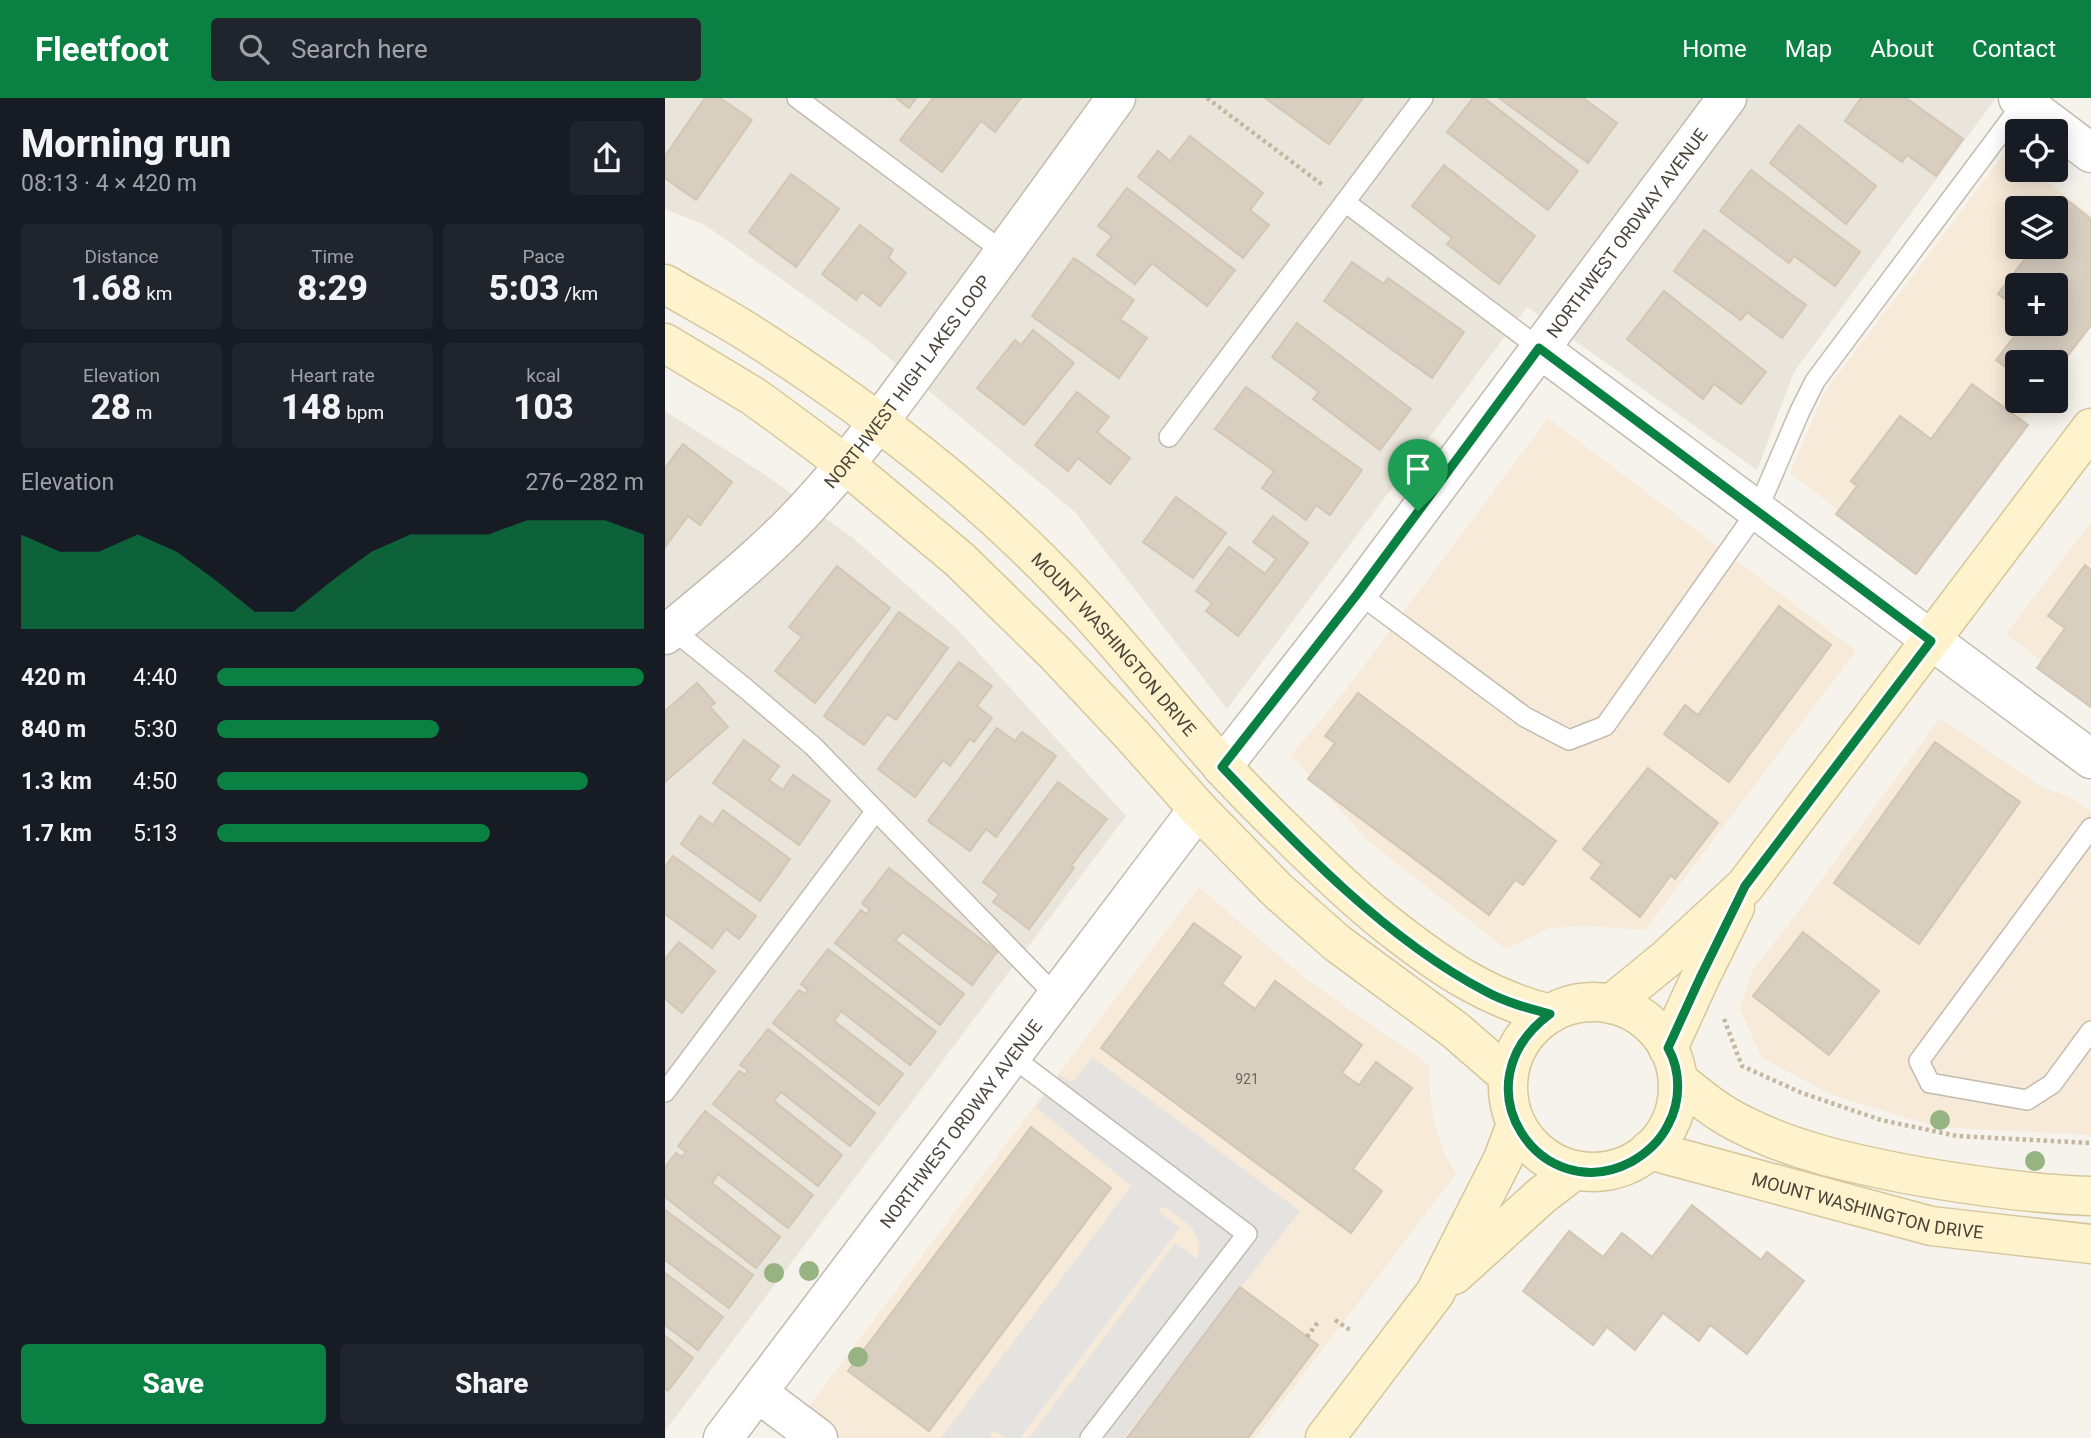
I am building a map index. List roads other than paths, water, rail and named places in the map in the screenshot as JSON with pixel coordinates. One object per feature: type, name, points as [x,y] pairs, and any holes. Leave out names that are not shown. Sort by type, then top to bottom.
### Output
[{"type":"main road","name":"MOUNT WASHINGTON DRIVE","points":[[665,284],[759,339],[880,421],[956,484],[1023,544],[1083,606],[1222,767],[1369,910],[1430,957],[1484,990],[1523,1007],[1550,1014]]},
{"type":"main road","points":[[665,343],[753,396],[845,464],[960,560],[1056,654],[1198,809],[1277,890],[1337,943],[1455,1030],[1509,1076]]},
{"type":"main road","points":[[1611,1004],[1667,959],[1745,886],[2091,428]]},
{"type":"main road","points":[[1673,1064],[1700,978],[1745,886]]},
{"type":"main road","points":[[1594,1001],[1611,1004],[1645,1019],[1656,1029],[1673,1064],[1677,1099],[1672,1118],[1663,1135],[1649,1150],[1628,1164],[1612,1169],[1595,1172],[1575,1170],[1539,1153],[1516,1124],[1508,1095],[1511,1064],[1521,1041],[1550,1014],[1562,1007],[1578,1003],[1594,1001]]},
{"type":"main road","name":"MOUNT WASHINGTON DRIVE","points":[[1673,1064],[1705,1101],[1741,1125],[1814,1153],[1869,1167],[1969,1185],[2091,1196]]},
{"type":"main road","points":[[1325,1438],[1435,1293],[1503,1159],[1516,1124]]},
{"type":"main road","name":"MOUNT WASHINGTON DRIVE","points":[[1649,1150],[1931,1226],[2091,1244]]},
{"type":"main road","points":[[1435,1293],[1541,1196],[1575,1170]]},
{"type":"street","name":"NORTHWEST HIGH LAKES LOOP","points":[[667,630],[766,548],[813,502],[880,421],[1116,98]]},
{"type":"street","name":"NORTHWEST ORDWAY AVENUE","points":[[1222,767],[1358,593],[1727,98]]},
{"type":"street","points":[[2023,100],[2091,153]]},
{"type":"street","points":[[1539,348],[2091,759]]},
{"type":"street","name":"NORTHWEST ORDWAY AVENUE","points":[[723,1438],[1198,809]]},
{"type":"street","points":[[758,1393],[818,1438]]},
{"type":"lane","points":[[797,98],[1005,253]]},
{"type":"lane","points":[[1169,437],[1423,98]]},
{"type":"lane","points":[[1358,593],[1525,717],[1569,740],[1605,726],[1756,511],[1815,381],[2023,100]]},
{"type":"lane","points":[[1345,202],[1539,348]]},
{"type":"lane","points":[[667,630],[745,688],[813,746],[1056,996]]},
{"type":"lane","points":[[665,1092],[875,812]]},
{"type":"lane","points":[[2091,828],[1919,1061],[1930,1083],[2027,1100],[2052,1084],[2091,1031]]},
{"type":"lane","points":[[1011,1056],[1247,1234],[1090,1438]]}]
